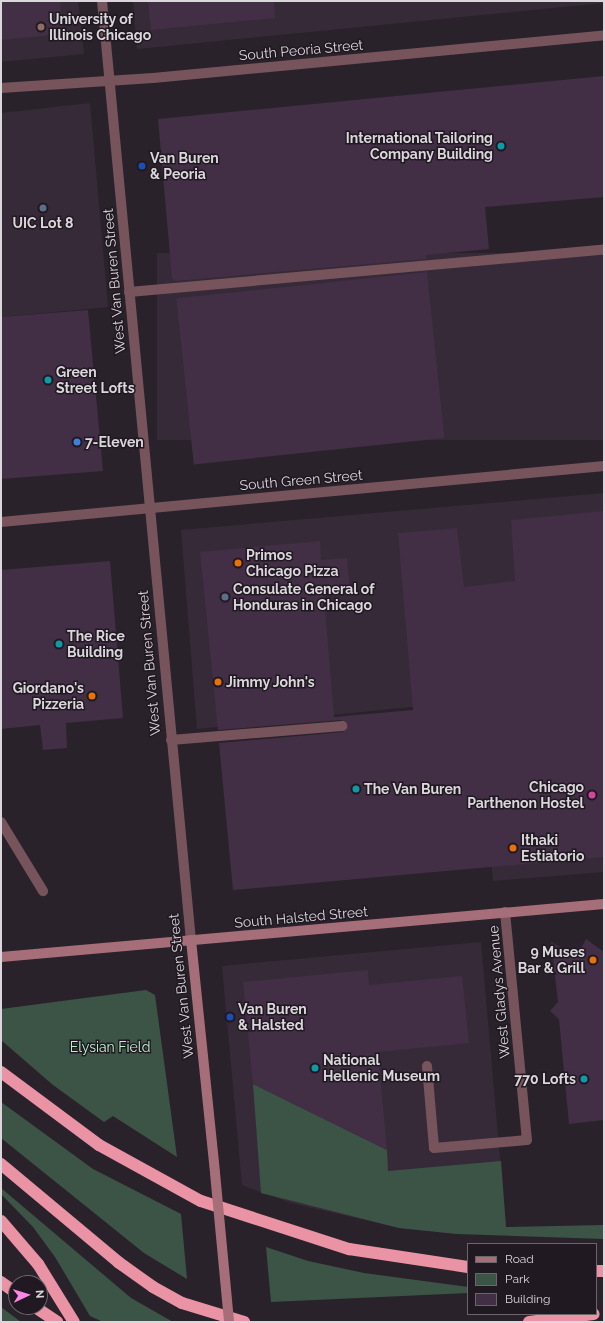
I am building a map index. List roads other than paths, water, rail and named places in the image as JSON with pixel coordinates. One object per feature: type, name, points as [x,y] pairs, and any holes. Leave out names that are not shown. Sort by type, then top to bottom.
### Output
[{"type":"highway","points":[[1,1072],[99,1145],[201,1201],[349,1249],[467,1267]]},
{"type":"highway","points":[[1,1164],[118,1262],[153,1287],[182,1303],[244,1322]]},
{"type":"highway","points":[[1,1221],[38,1264],[74,1322]]},
{"type":"highway","points":[[47,1315],[57,1322]]},
{"type":"highway","points":[[529,1322],[587,1315]]},
{"type":"main road","name":"South Halsted Street","points":[[1,957],[604,904]]},
{"type":"main road","name":"West Van Buren Street","points":[[191,940],[229,1322]]},
{"type":"street","name":"West Van Buren Street","points":[[102,1],[191,940]]},
{"type":"street","name":"South Peoria Street","points":[[1,88],[109,82],[604,35]]},
{"type":"street","points":[[129,292],[604,250]]},
{"type":"street","name":"South Green Street","points":[[1,522],[604,466]]},
{"type":"street","points":[[171,740],[342,726]]},
{"type":"street","points":[[1,822],[43,891]]},
{"type":"street","name":"West Gladys Avenue","points":[[427,1066],[434,1148],[527,1140],[505,912]]},
{"type":"place","name":"University of Illinois Chicago","points":[[41,27]]},
{"type":"place","name":"International Tailoring Company Building","points":[[501,146]]},
{"type":"place","name":"Van Buren & Peoria","points":[[142,166]]},
{"type":"place","name":"UIC Lot 8","points":[[43,208]]},
{"type":"place","name":"Green Street Lofts","points":[[48,380]]},
{"type":"place","name":"7-Eleven","points":[[77,442]]},
{"type":"place","name":"Primos Chicago Pizza","points":[[238,563]]},
{"type":"place","name":"Consulate General of Honduras in Chicago","points":[[225,597]]},
{"type":"place","name":"The Rice Building","points":[[59,644]]},
{"type":"place","name":"Jimmy John's","points":[[218,682]]},
{"type":"place","name":"Giordano's Pizzeria","points":[[92,696]]},
{"type":"place","name":"The Van Buren","points":[[356,789]]},
{"type":"place","name":"Chicago Parthenon Hostel","points":[[592,795]]},
{"type":"place","name":"Ithaki Estiatorio","points":[[513,848]]},
{"type":"place","name":"9 Muses Bar & Grill","points":[[593,960]]},
{"type":"place","name":"Van Buren & Halsted","points":[[230,1017]]},
{"type":"place","name":"National Hellenic Museum","points":[[315,1068]]},
{"type":"place","name":"770 Lofts","points":[[584,1079]]},
{"type":"park label","name":"Elysian Field","points":[[110,1047]]}]
